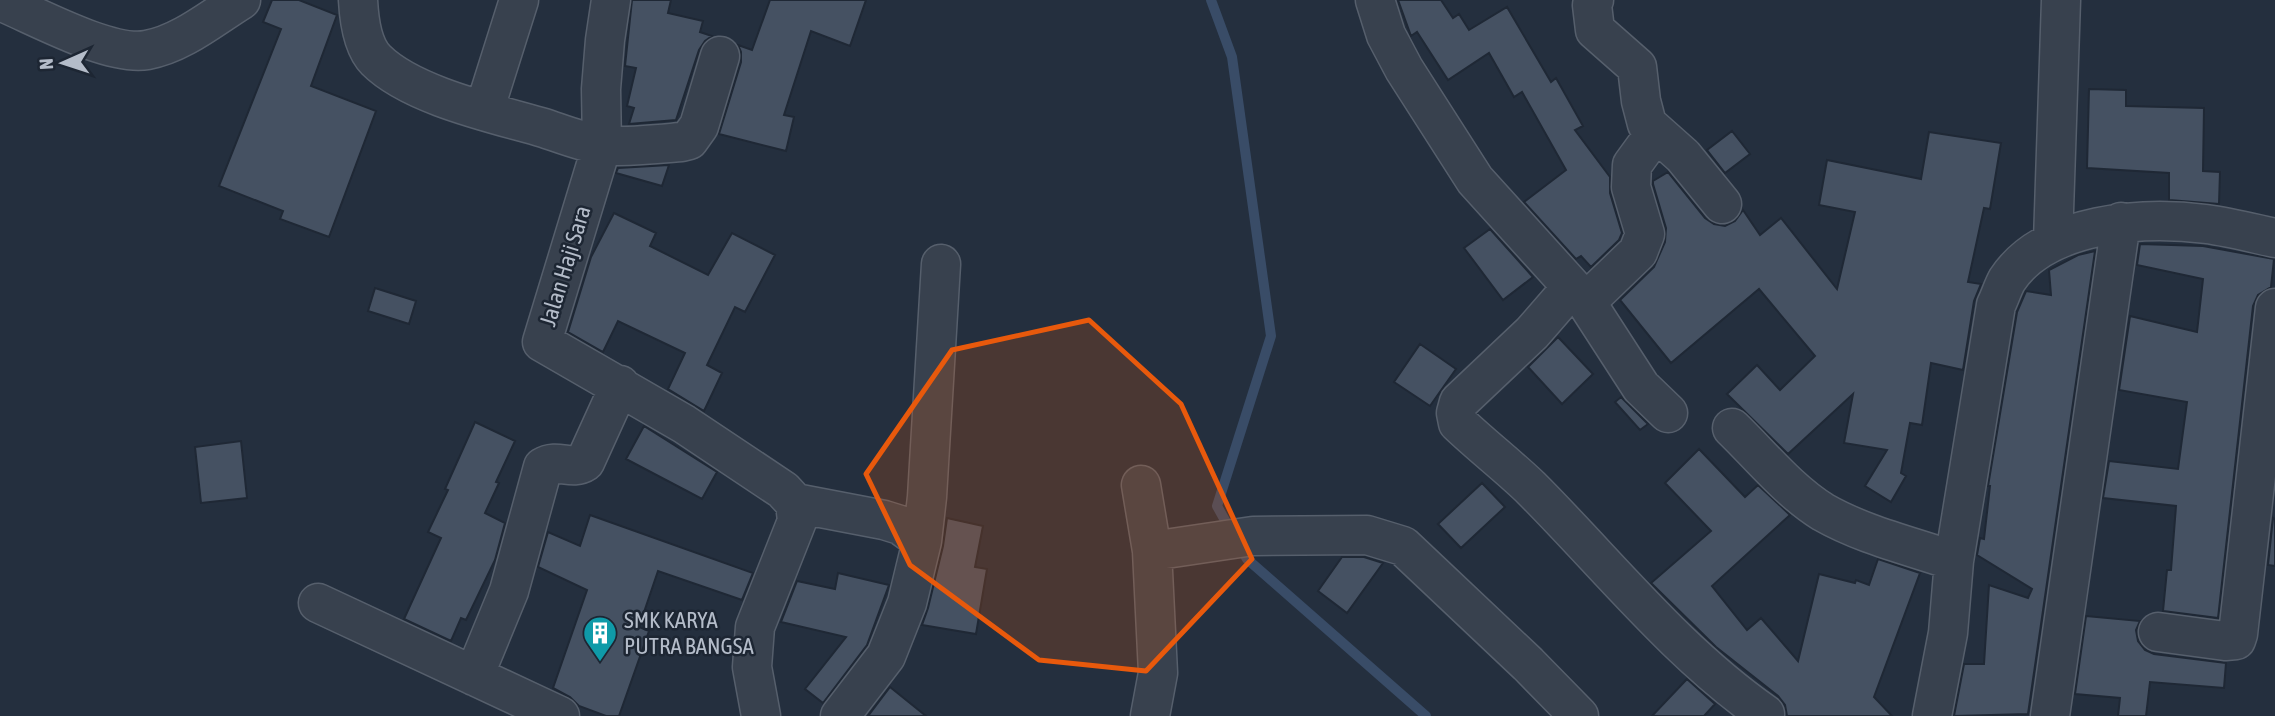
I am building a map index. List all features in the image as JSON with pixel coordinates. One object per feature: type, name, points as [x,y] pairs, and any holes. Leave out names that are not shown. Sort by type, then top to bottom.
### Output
[{"type":"street","points":[[358,0],[359,22],[375,60],[395,74],[422,89],[484,111],[602,145],[689,140],[699,125],[720,56]]},
{"type":"street","points":[[484,111],[519,0]]},
{"type":"street","points":[[602,145],[601,89],[611,0]]},
{"type":"street","points":[[1376,0],[1386,35],[1404,69],[1475,180],[1579,294],[1641,387],[1668,412]]},
{"type":"street","points":[[1594,0],[1592,5],[1595,30],[1637,67],[1647,124],[1684,156],[1722,204]]},
{"type":"street","points":[[2053,240],[2061,0]]},
{"type":"street","points":[[0,1],[92,40],[128,52],[167,44],[222,6]]},
{"type":"street","points":[[1656,132],[1632,164],[1631,187],[1646,234],[1638,252],[1579,294],[1532,333],[1459,402],[1456,413],[1458,423],[1529,486],[1694,657],[1727,688],[1765,714]]},
{"type":"street","name":"Jalan Haji Sara","points":[[602,145],[542,342],[620,385],[749,466],[783,490],[795,503]]},
{"type":"street","points":[[2050,716],[2122,222]]},
{"type":"street","points":[[1932,716],[1948,633],[1954,561],[1996,305],[2007,281],[2023,262],[2053,240],[2122,222],[2205,223],[2275,238]]},
{"type":"street","points":[[841,716],[886,656],[919,563],[928,497],[941,264]]},
{"type":"street","points":[[2158,632],[2225,641],[2235,640],[2238,634],[2275,308]]},
{"type":"street","points":[[474,677],[509,591],[544,467],[553,462],[578,466],[585,462],[620,385]]},
{"type":"street","points":[[1732,428],[1795,489],[1821,510],[1850,526],[1954,561]]},
{"type":"street","points":[[1141,485],[1152,551],[1158,673],[1150,716]]},
{"type":"street","points":[[761,716],[752,667],[755,626],[797,521],[795,503],[884,520],[900,525],[922,541]]},
{"type":"street","points":[[1152,551],[1253,536],[1367,535],[1403,546],[1579,716]]},
{"type":"street","points":[[318,603],[560,716]]},
{"type":"highlighted area","points":[[1089,320],[1181,404],[1252,559],[1146,671],[1039,660],[910,565],[866,474],[952,350]]},
{"type":"building","points":[[272,0],[299,0],[337,15],[311,86],[376,111],[329,237],[280,219],[283,211],[219,186],[281,29],[263,22]]},
{"type":"building","points":[[632,0],[671,0],[668,13],[703,21],[700,32],[712,36],[699,50],[676,120],[629,124],[634,108],[627,106],[636,68],[625,66]]},
{"type":"building","points":[[770,0],[866,0],[850,46],[811,31],[784,115],[794,117],[786,151],[719,134],[741,62],[738,45],[752,50]]},
{"type":"building","points":[[1398,0],[1441,0],[1453,18],[1459,14],[1469,30],[1507,7],[1551,82],[1556,78],[1583,126],[1575,130],[1610,177],[1610,193],[1622,233],[1619,240],[1591,267],[1581,256],[1576,259],[1524,202],[1566,170],[1522,92],[1514,97],[1489,53],[1448,80],[1417,32],[1411,36]]},
{"type":"building","points":[[2089,89],[2126,90],[2126,106],[2204,108],[2203,171],[2220,172],[2219,204],[2169,200],[2169,173],[2087,168]]},
{"type":"building","points":[[1732,131],[1750,154],[1725,173],[1707,150]]},
{"type":"building","points":[[1929,132],[2001,143],[1990,209],[1984,208],[1968,282],[1981,284],[1974,301],[1963,370],[1931,363],[1922,425],[1910,423],[1901,473],[1906,476],[1891,502],[1865,486],[1887,450],[1844,443],[1853,394],[1788,454],[1727,394],[1757,365],[1780,390],[1815,356],[1759,289],[1671,363],[1620,300],[1654,267],[1665,242],[1666,228],[1653,181],[1668,172],[1705,218],[1714,224],[1725,226],[1735,221],[1743,210],[1760,235],[1781,218],[1837,289],[1855,212],[1819,205],[1827,160],[1921,179]]},
{"type":"building","points":[[669,165],[662,186],[616,173],[618,168]]},
{"type":"building","points":[[614,213],[656,233],[650,246],[708,275],[732,233],[775,255],[745,312],[735,307],[707,365],[722,373],[704,411],[668,389],[685,353],[618,321],[603,352],[568,332],[591,257]]},
{"type":"building","points":[[1490,229],[1533,277],[1503,300],[1464,248]]},
{"type":"building","points":[[2140,244],[2203,246],[2274,259],[2271,287],[2258,295],[2253,306],[2218,618],[2163,611],[2167,570],[2171,570],[2176,506],[2103,498],[2109,461],[2178,469],[2187,402],[2119,390],[2130,316],[2197,332],[2203,279],[2137,265]]},
{"type":"building","points":[[2095,251],[2028,714],[1954,716],[1964,664],[1984,664],[1989,585],[2028,598],[2032,589],[1977,555],[1980,538],[1984,539],[1988,486],[2017,312],[2026,291],[2051,295],[2049,270],[2078,255]]},
{"type":"building","points":[[375,288],[416,301],[409,324],[368,311]]},
{"type":"building","points":[[1558,337],[1593,374],[1562,404],[1528,367]]},
{"type":"building","points":[[1420,344],[1456,369],[1430,406],[1394,382]]},
{"type":"building","points":[[1621,397],[1648,424],[1640,430],[1615,402]]},
{"type":"building","points":[[475,422],[515,441],[485,513],[505,523],[495,560],[466,620],[461,618],[451,641],[404,619],[441,538],[428,532]]},
{"type":"building","points":[[644,426],[717,472],[702,499],[626,459]]},
{"type":"building","points":[[241,441],[247,498],[201,503],[195,447]]},
{"type":"building","points":[[1699,449],[1745,497],[1758,485],[1790,515],[1712,586],[1747,630],[1761,618],[1798,661],[1819,574],[1869,585],[1878,559],[1920,573],[1874,697],[1892,716],[1787,716],[1785,705],[1778,696],[1716,647],[1651,583],[1711,531],[1665,483]]},
{"type":"building","points":[[1482,483],[1505,507],[1461,548],[1438,524]]},
{"type":"building","points":[[590,515],[753,573],[742,600],[658,571],[639,627],[649,631],[619,716],[606,716],[579,706],[570,697],[553,688],[587,590],[538,567],[548,532],[580,546]]},
{"type":"building","points":[[947,518],[983,526],[975,567],[987,569],[976,634],[922,625],[943,546]]},
{"type":"building","points":[[2273,518],[2275,519],[2275,566],[2268,565]]},
{"type":"building","points":[[1342,557],[1364,557],[1383,563],[1347,613],[1318,591]]},
{"type":"building","points":[[838,573],[889,585],[867,645],[823,703],[805,689],[846,637],[781,622],[797,581],[835,589]]},
{"type":"building","points":[[2086,616],[2140,621],[2136,630],[2138,641],[2145,650],[2154,654],[2226,663],[2224,688],[2150,682],[2146,716],[2118,716],[2120,698],[2075,694]]},
{"type":"building","points":[[1687,679],[1715,704],[1704,716],[1652,716]]},
{"type":"building","points":[[890,687],[926,716],[868,716]]},
{"type":"waterway","points":[[1211,0],[1232,57],[1271,336],[1217,506],[1231,531]]},
{"type":"waterway","points":[[1240,547],[1247,559],[1426,716]]},
{"type":"place","name":"SMK KARYA PUTRA BANGSA","points":[[600,663]]}]
